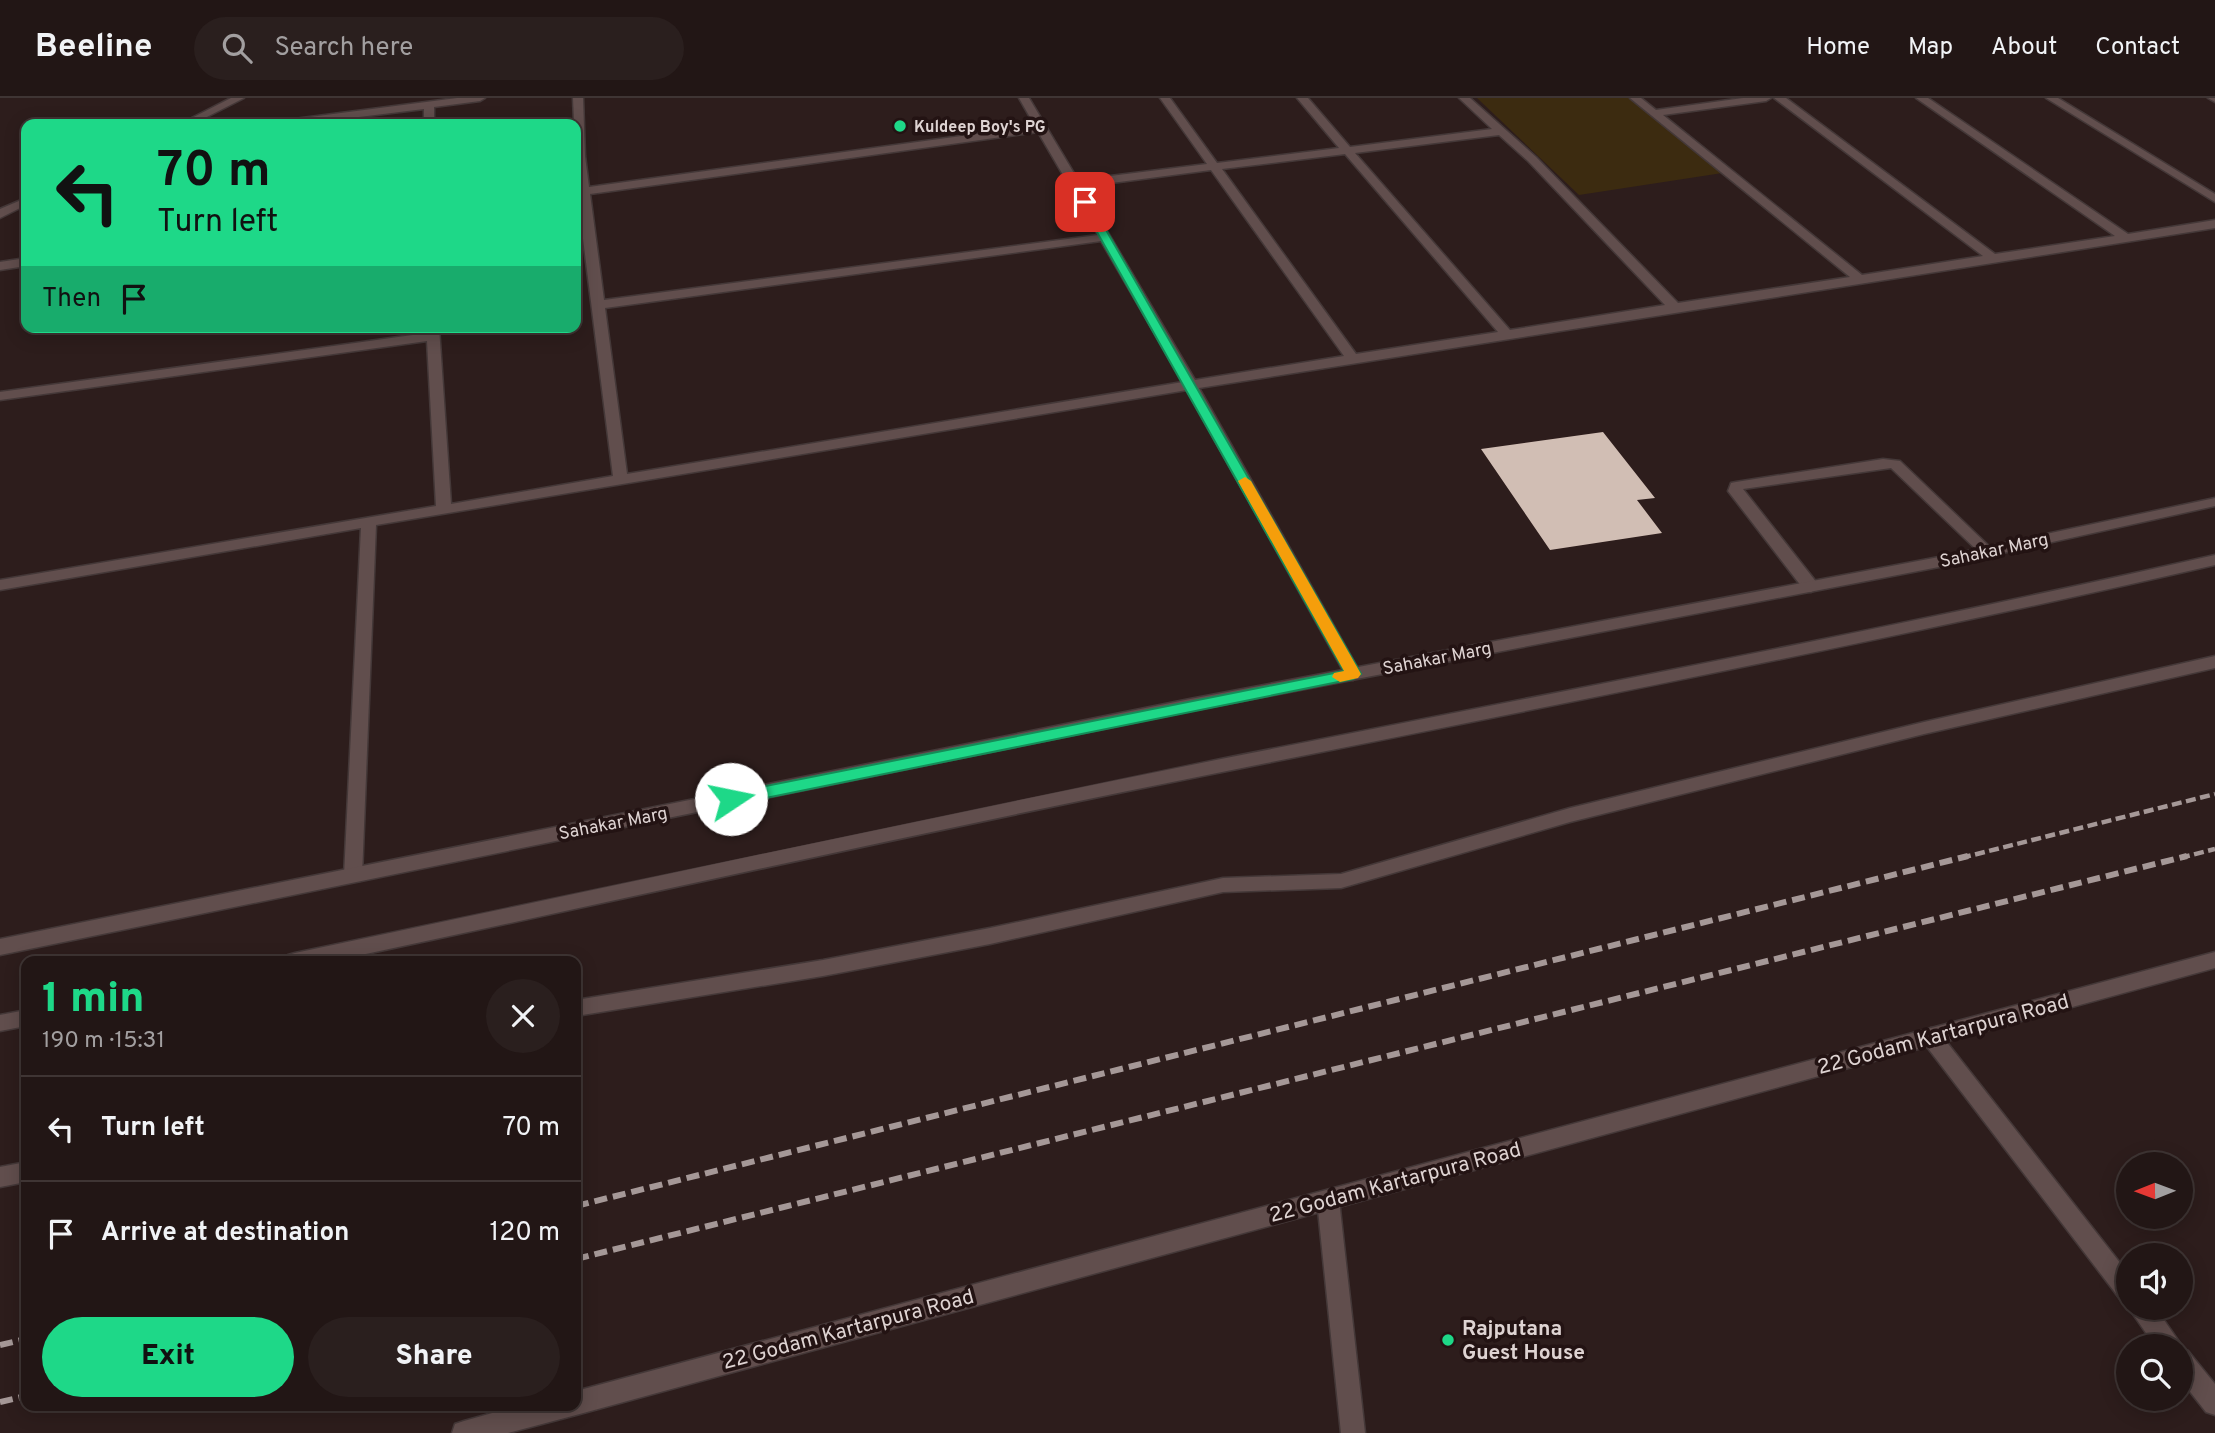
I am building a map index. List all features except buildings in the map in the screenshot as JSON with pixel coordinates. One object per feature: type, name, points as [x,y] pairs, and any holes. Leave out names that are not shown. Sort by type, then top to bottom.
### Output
[{"type":"street","points":[[195,119],[239,98]]},
{"type":"street","points":[[318,119],[480,98]]},
{"type":"street","points":[[578,98],[579,119]]},
{"type":"street","points":[[1024,98],[1191,385],[1353,674]]},
{"type":"street","points":[[1165,98],[1353,359]]},
{"type":"street","points":[[1302,98],[1507,334]]},
{"type":"street","points":[[1464,98],[1502,131],[1674,306]]},
{"type":"street","points":[[1635,98],[1859,278]]},
{"type":"street","points":[[1654,113],[1766,98]]},
{"type":"street","points":[[1779,98],[1993,258]]},
{"type":"street","points":[[1921,98],[2124,237]]},
{"type":"street","points":[[2051,98],[2215,199]]},
{"type":"street","points":[[429,105],[429,119]]},
{"type":"street","points":[[583,191],[1041,128]]},
{"type":"street","points":[[1075,184],[1502,131]]},
{"type":"street","points":[[581,154],[583,191],[620,478]]},
{"type":"street","points":[[0,214],[21,204]]},
{"type":"street","points":[[0,585],[620,478],[1674,306],[2215,224]]},
{"type":"street","points":[[597,304],[1105,237]]},
{"type":"street","points":[[0,266],[21,263]]},
{"type":"street","points":[[0,396],[426,333]]},
{"type":"street","points":[[433,333],[444,509]]},
{"type":"street","points":[[1811,587],[1739,497],[1735,491],[1736,486],[1883,463],[1895,464],[1987,552]]},
{"type":"street","name":"Sahakar Marg","points":[[0,947],[1353,674],[1987,552],[2215,502]]},
{"type":"street","points":[[352,876],[369,522]]},
{"type":"street","points":[[319,956],[1218,766],[1758,660],[2215,560]]},
{"type":"street","points":[[581,1006],[809,970],[977,939],[1223,884],[1254,880],[1324,884],[1341,881],[1570,815],[1924,728],[2215,662]]},
{"type":"street","name":"22 Godam Kartarpura Road","points":[[581,1402],[2215,960]]},
{"type":"street","points":[[0,1023],[21,1019]]},
{"type":"street","points":[[1931,1037],[2116,1276]]},
{"type":"street","points":[[0,1177],[21,1173]]},
{"type":"street","points":[[1328,1200],[1353,1433]]},
{"type":"street","points":[[2150,1320],[2161,1334]]},
{"type":"street","points":[[2193,1375],[2215,1403]]},
{"type":"street","points":[[464,1433],[544,1411]]},
{"type":"shaded area","points":[[1477,98],[1638,98],[1729,172],[1579,195]]},
{"type":"railway","points":[[1961,858],[2215,794]]},
{"type":"railway","points":[[2180,858],[2215,849]]},
{"type":"railway","points":[[581,1205],[1968,856]]},
{"type":"railway","points":[[581,1258],[2187,856]]},
{"type":"railway","points":[[0,1345],[21,1340]]},
{"type":"railway","points":[[0,1402],[21,1397]]},
{"type":"slow traffic","points":[[1245,481],[1353,674],[1340,677]]},
{"type":"place","name":"Kuldeep Boy's PG","points":[[900,126]]},
{"type":"place","name":"Rajputana Guest House","points":[[1448,1340]]},
{"type":"route","points":[[731,799],[1353,674],[1085,202]]}]
